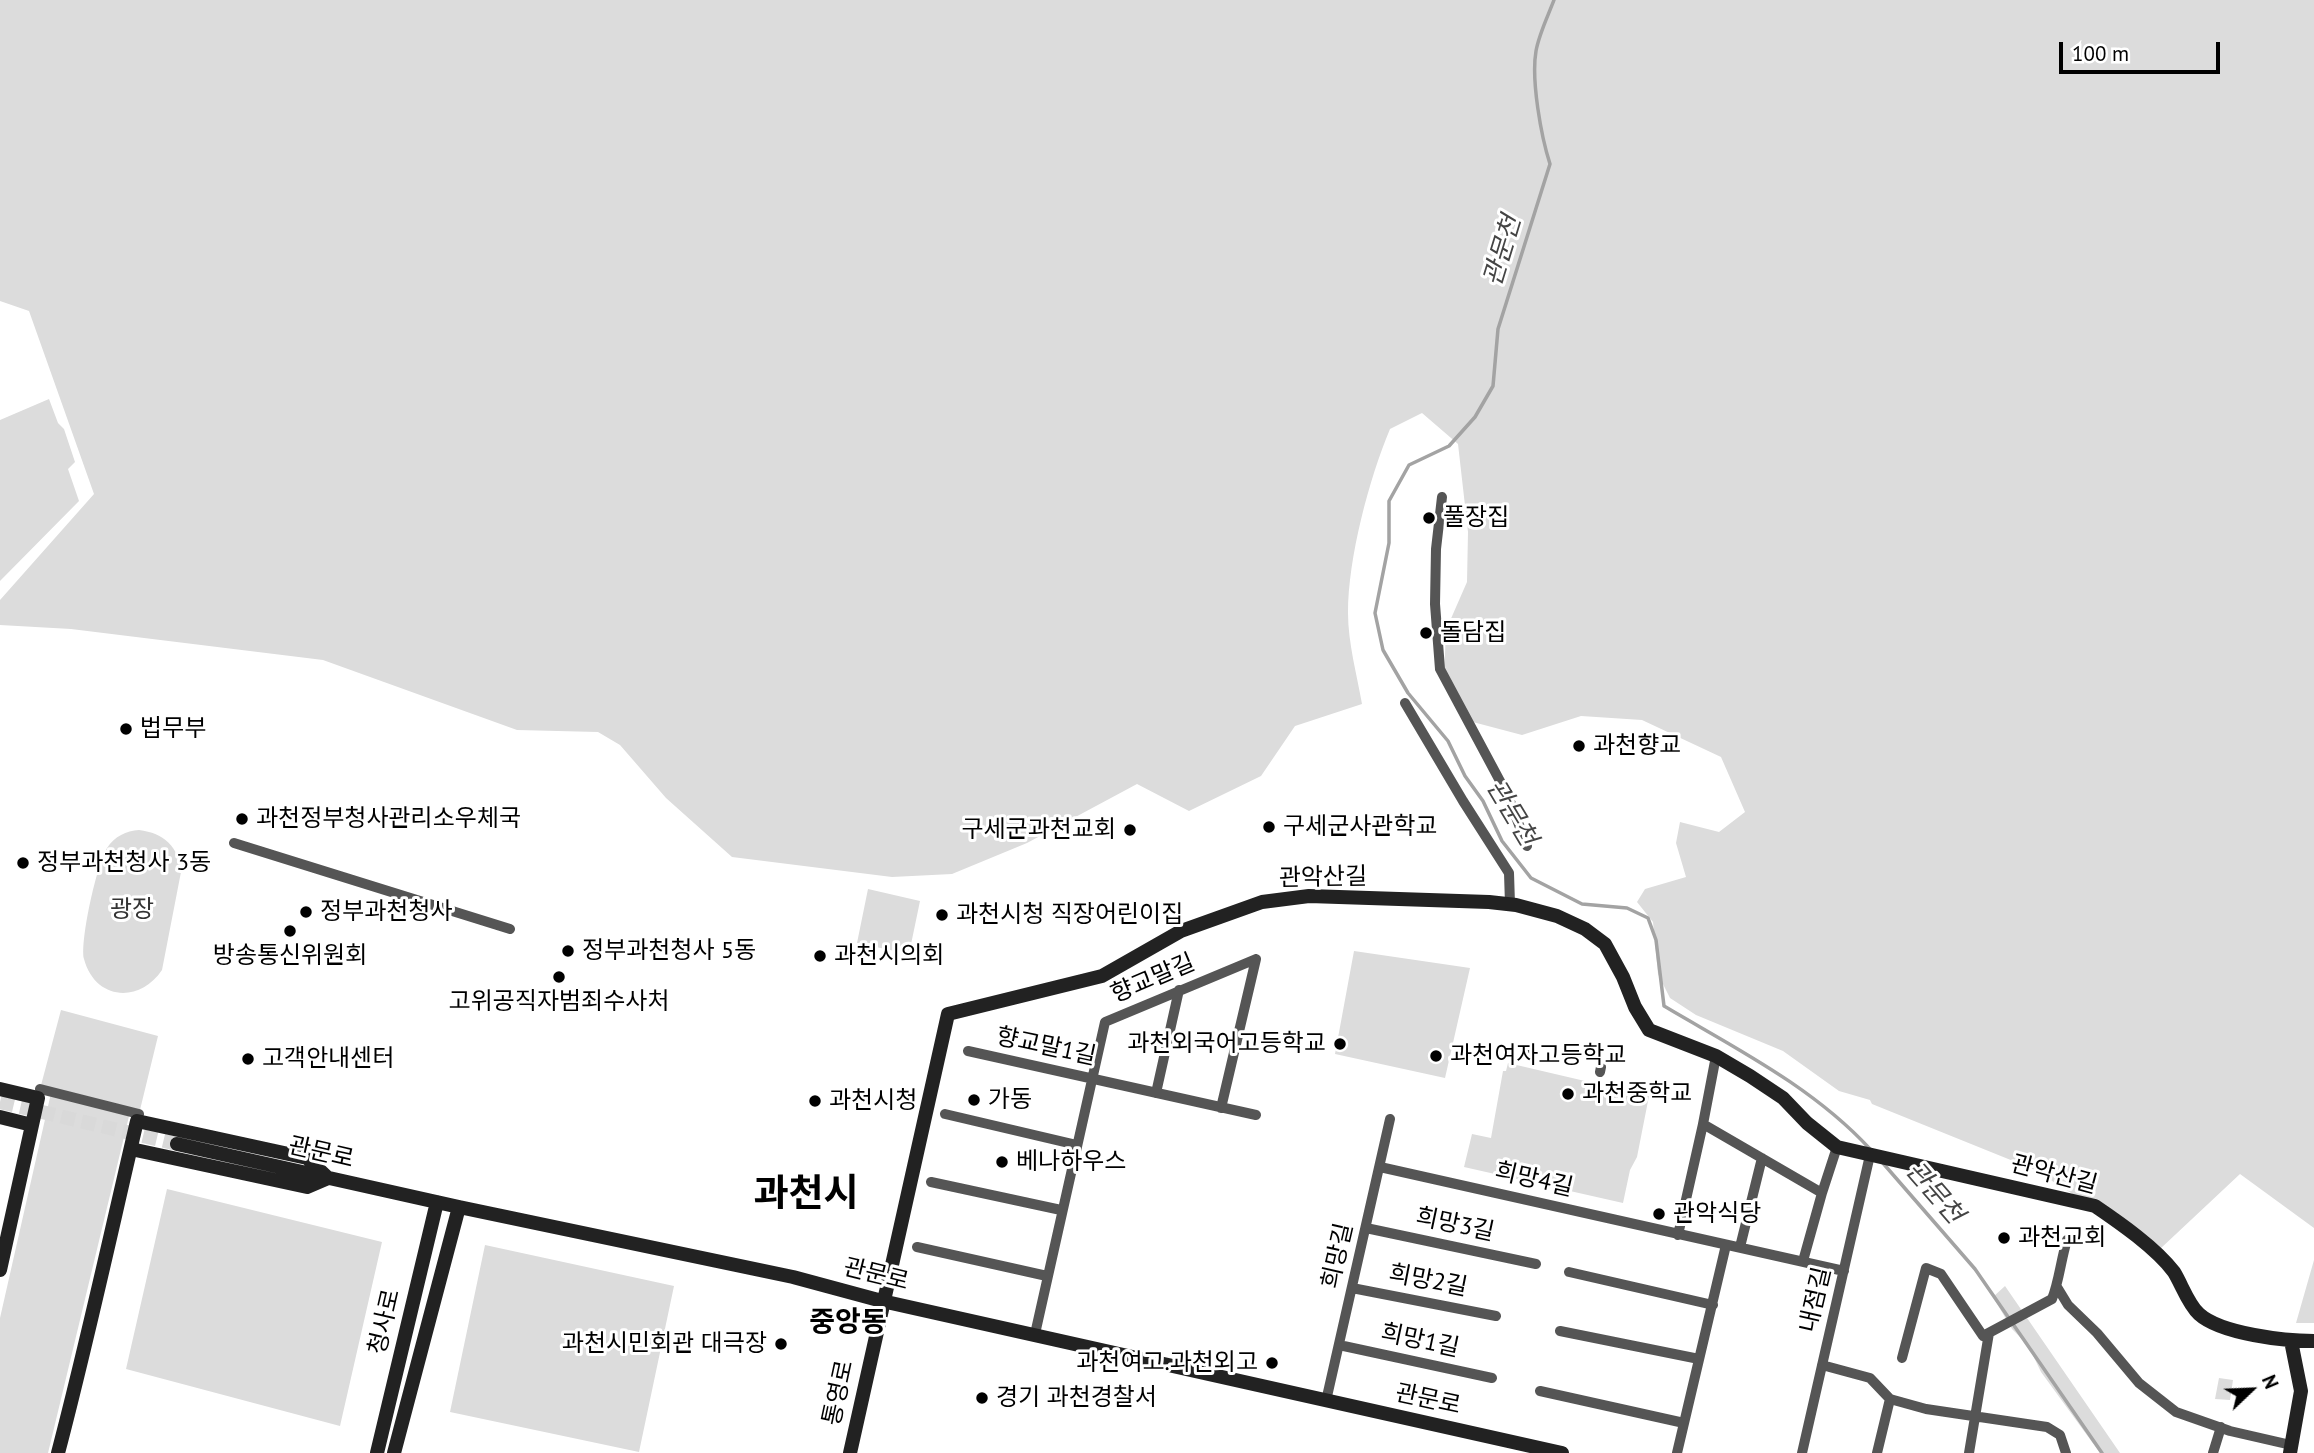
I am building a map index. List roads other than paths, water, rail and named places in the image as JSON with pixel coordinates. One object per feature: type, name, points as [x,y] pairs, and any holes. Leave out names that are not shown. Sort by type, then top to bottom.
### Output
[{"type":"street","points":[[1442,498],[1436,549],[1435,604],[1440,669],[1508,796],[1527,846]]},
{"type":"street","points":[[1405,704],[1509,873],[1510,904]]},
{"type":"street","points":[[234,843],[510,929]]},
{"type":"street","name":"관악산길","points":[[882,1301],[948,1014],[1102,975],[1181,931],[1262,902],[1309,896],[1510,904],[1557,916],[1585,929],[1605,944],[1649,1030],[1716,1056],[1783,1098],[1807,1123],[1837,1147],[2095,1206],[2129,1229],[2172,1270],[2198,1314],[2221,1327],[2291,1341],[2314,1341]]},
{"type":"street","name":"향교말길","points":[[1035,1334],[1105,1022],[1256,959],[1221,1108]]},
{"type":"street","points":[[1156,1093],[1179,990]]},
{"type":"street","name":"향교말1길","points":[[968,1051],[1256,1115]]},
{"type":"street","points":[[1678,1234],[1716,1056]]},
{"type":"street","points":[[0,1089],[39,1093],[307,1158],[328,1178],[307,1187],[131,1149]]},
{"type":"street","points":[[0,1270],[39,1093]]},
{"type":"street","points":[[945,1114],[1077,1145]]},
{"type":"street","points":[[0,1117],[32,1125]]},
{"type":"street","points":[[58,1453],[86,1346],[138,1118]]},
{"type":"street","name":"희망길","points":[[1326,1401],[1390,1119]]},
{"type":"street","points":[[1703,1124],[1822,1193]]},
{"type":"street","name":"관문로","points":[[177,1144],[793,1277],[882,1301],[1562,1453]]},
{"type":"street","points":[[1803,1261],[1837,1147]]},
{"type":"street","name":"내점길","points":[[1802,1453],[1871,1156]]},
{"type":"street","points":[[1740,1247],[1762,1157]]},
{"type":"street","name":"희망4길","points":[[1380,1167],[1844,1271]]},
{"type":"street","points":[[931,1182],[1061,1210]]},
{"type":"street","name":"청사로","points":[[377,1453],[437,1202]]},
{"type":"street","name":"청사로","points":[[394,1453],[459,1207]]},
{"type":"street","name":"희망3길","points":[[1366,1228],[1536,1264]]},
{"type":"street","points":[[1902,1358],[1926,1268],[1941,1274],[1983,1336],[2052,1299],[2067,1240]]},
{"type":"street","points":[[1677,1453],[1726,1245]]},
{"type":"street","points":[[917,1247],[1047,1276]]},
{"type":"street","points":[[1569,1272],[1713,1305]]},
{"type":"street","points":[[2057,1287],[2068,1305],[2097,1333],[2139,1383],[2176,1412],[2291,1449],[2301,1391],[2291,1341]]},
{"type":"street","name":"희망2길","points":[[1352,1288],[1496,1316]]},
{"type":"street","name":"통영로","points":[[850,1453],[882,1301]]},
{"type":"street","points":[[1560,1331],[1699,1359]]},
{"type":"street","points":[[1969,1453],[1989,1333]]},
{"type":"street","name":"희망1길","points":[[1339,1345],[1492,1378]]},
{"type":"street","points":[[1822,1365],[1870,1378],[1890,1399],[1926,1409],[2047,1427],[2060,1435],[2066,1453]]},
{"type":"street","points":[[1540,1391],[1684,1423]]},
{"type":"street","points":[[1877,1453],[1890,1399]]},
{"type":"street","points":[[2213,1453],[2221,1427]]},
{"type":"waterway","name":"관문천","points":[[1554,0],[1539,38],[1535,63],[1538,108],[1550,164],[1498,329],[1493,386],[1475,417],[1449,446],[1409,465],[1389,501],[1389,543],[1375,613],[1383,650],[1408,693],[1448,741],[1465,776],[1483,801],[1502,841],[1531,878],[1582,904],[1627,908],[1648,918],[1656,940],[1664,1006],[1745,1053],[1824,1106],[1870,1149]]},
{"type":"waterway","name":"관문천","points":[[1882,1162],[1975,1269],[2102,1453]]},
{"type":"tunnel","points":[[0,1102],[177,1144]]},
{"type":"place","name":"풀장집","points":[[1429,518]]},
{"type":"place","name":"돌담집","points":[[1426,633]]},
{"type":"place","name":"법무부","points":[[126,729]]},
{"type":"place","name":"과천향교","points":[[1579,746]]},
{"type":"place","name":"과천정부청사관리소우체국","points":[[242,819]]},
{"type":"place","name":"구세군사관학교","points":[[1269,827]]},
{"type":"place","name":"구세군과천교회","points":[[1130,830]]},
{"type":"place","name":"정부과천청사 3동","points":[[23,863]]},
{"type":"place","name":"정부과천청사","points":[[306,912]]},
{"type":"place","name":"과천시청 직장어린이집","points":[[942,915]]},
{"type":"place","name":"방송통신위원회","points":[[290,931]]},
{"type":"place","name":"정부과천청사 5동","points":[[568,951]]},
{"type":"place","name":"과천시의회","points":[[820,956]]},
{"type":"place","name":"고위공직자범죄수사처","points":[[559,977]]},
{"type":"place","name":"과천외국어고등학교","points":[[1340,1044]]},
{"type":"place","name":"과천여자고등학교","points":[[1436,1056]]},
{"type":"place","name":"고객안내센터","points":[[248,1059]]},
{"type":"place","name":"과천중학교","points":[[1568,1094]]},
{"type":"place","name":"가동","points":[[974,1100]]},
{"type":"place","name":"과천시청","points":[[815,1101]]},
{"type":"place","name":"베나하우스","points":[[1002,1162]]},
{"type":"place","name":"관악식당","points":[[1659,1214]]},
{"type":"place","name":"과천교회","points":[[2004,1238]]},
{"type":"place","name":"과천시민회관 대극장","points":[[781,1344]]},
{"type":"place","name":"과천여고.과천외고","points":[[1272,1363]]},
{"type":"place","name":"경기 과천경찰서","points":[[982,1398]]},
{"type":"district","name":"과천시","points":[[806,1195]]},
{"type":"district","name":"중앙동","points":[[848,1323]]},
{"type":"park label","name":"광장","points":[[132,910]]}]
